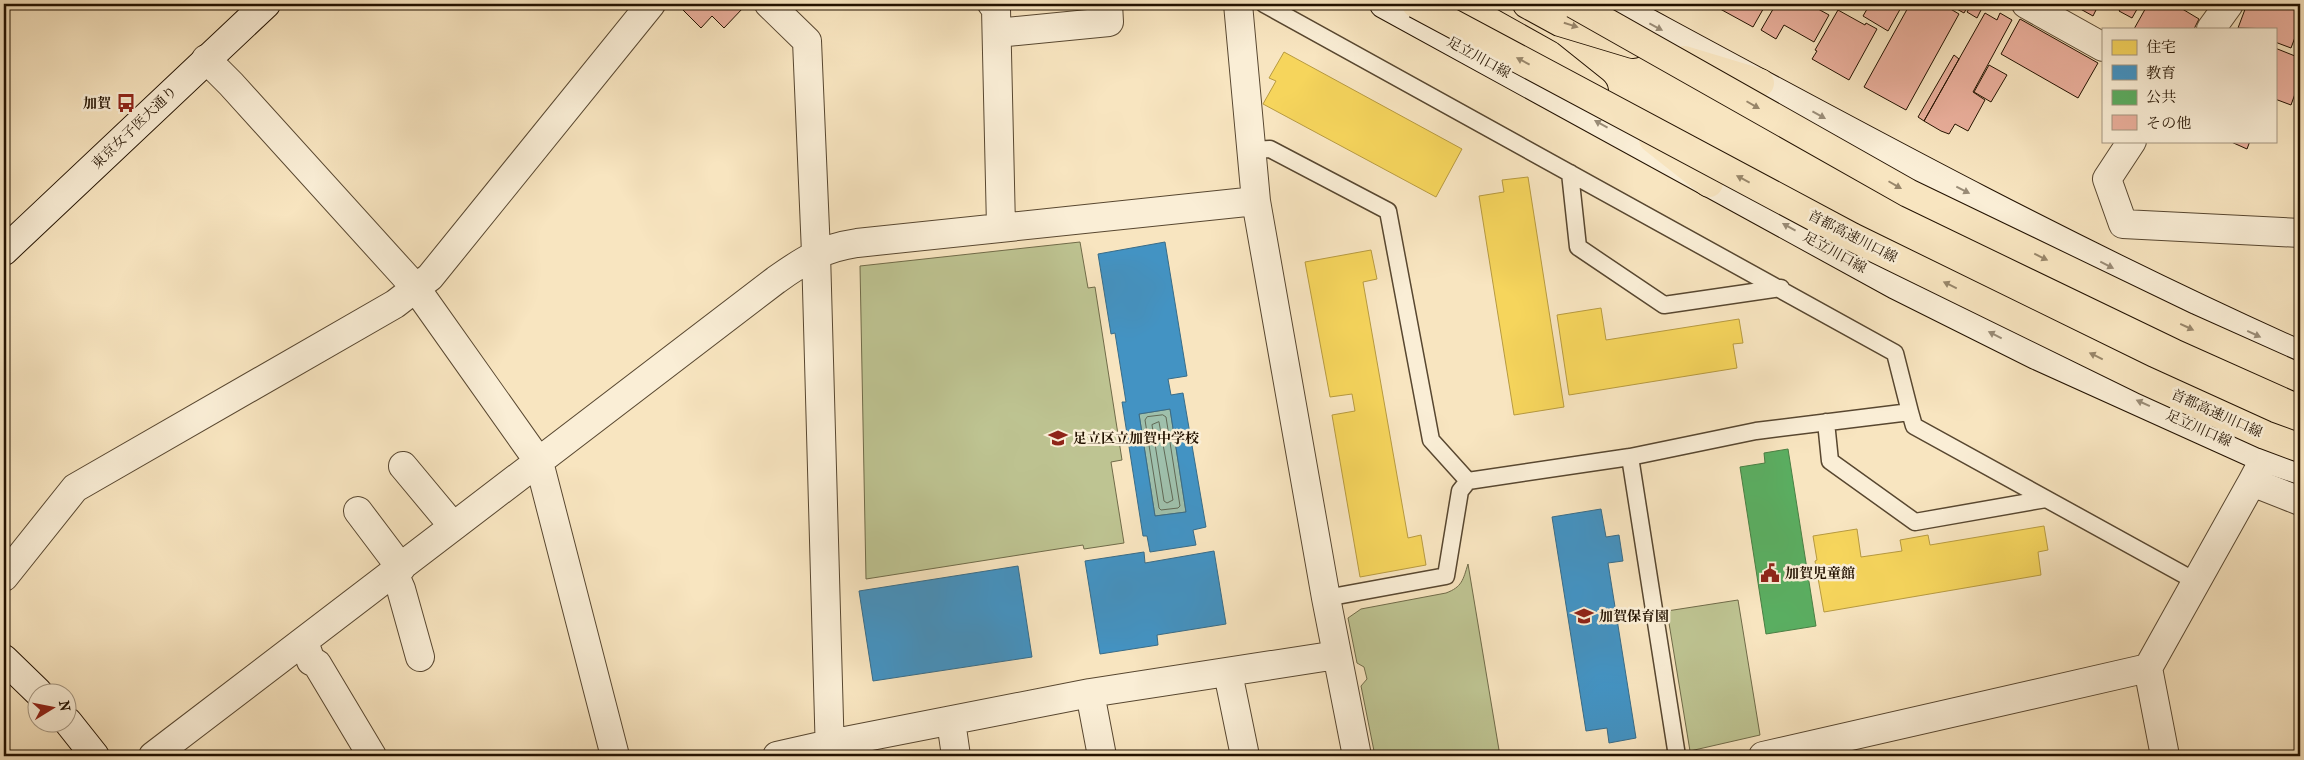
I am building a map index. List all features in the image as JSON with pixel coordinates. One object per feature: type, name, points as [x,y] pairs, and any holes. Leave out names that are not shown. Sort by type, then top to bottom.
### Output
[{"type":"highway","name":"首都高速川口線","points":[[1416,4],[1852,236],[2144,380],[2266,435],[2300,448]]},
{"type":"highway","points":[[1458,4],[1549,55],[1709,183]]},
{"type":"highway","points":[[1528,4],[1560,22],[1760,83]]},
{"type":"highway","points":[[1574,4],[1908,193],[2186,327],[2300,378]]},
{"type":"street","name":"東京女子医大通り","points":[[4,251],[266,4]]},
{"type":"street","points":[[4,577],[75,488],[395,304],[430,277],[651,4]]},
{"type":"street","points":[[769,4],[807,41],[816,253],[830,750]]},
{"type":"street","points":[[992,4],[996,9],[1001,227]]},
{"type":"street","points":[[996,33],[1110,22],[1108,4]]},
{"type":"street","points":[[1250,4],[1251,150],[1256,201],[1326,598],[1357,756]]},
{"type":"street","name":"足立川口線","points":[[1384,4],[1896,286],[2036,356],[2264,458],[2300,470]]},
{"type":"street","points":[[1613,4],[2137,280],[2300,355]]},
{"type":"street","points":[[2026,4],[2102,46]]},
{"type":"street","points":[[2212,28],[2229,4]]},
{"type":"street","points":[[206,59],[231,84],[415,287],[538,462],[615,756]]},
{"type":"street","points":[[2131,142],[2107,179],[2123,224],[2300,233]]},
{"type":"street","points":[[153,756],[776,280],[816,253],[844,245],[1256,201]]},
{"type":"street","points":[[2165,756],[2148,668],[2264,458]]},
{"type":"street","points":[[403,466],[453,526]]},
{"type":"street","points":[[2252,482],[2300,500]]},
{"type":"street","points":[[358,511],[398,570],[420,657]]},
{"type":"street","points":[[304,642],[310,661],[317,664],[372,756]]},
{"type":"street","points":[[776,756],[830,750],[1090,693],[1337,655]]},
{"type":"street","points":[[4,658],[28,682]]},
{"type":"street","points":[[1763,756],[2148,668]]},
{"type":"street","points":[[1228,673],[1245,756]]},
{"type":"street","points":[[1090,693],[1102,756]]},
{"type":"street","points":[[951,722],[956,756]]},
{"type":"street","points":[[76,732],[95,756]]},
{"type":"lane","points":[[1250,4],[1570,173],[1781,288],[1895,354],[1914,426],[2197,582]]},
{"type":"lane","points":[[1251,150],[1270,149],[1388,211],[1431,440],[1468,481]]},
{"type":"lane","points":[[1570,173],[1578,247],[1664,305],[1781,288]]},
{"type":"lane","points":[[1326,598],[1446,576],[1460,491],[1468,481],[1630,457],[1756,431],[1910,412]]},
{"type":"lane","points":[[1826,422],[1830,461],[1915,522],[2046,499]]},
{"type":"lane","points":[[1630,457],[1677,756]]},
{"type":"shaded area","points":[[1080,242],[1088,288],[1095,287],[1122,460],[1111,462],[1124,543],[1084,549],[1083,545],[866,579],[860,266]]},
{"type":"shaded area","points":[[1468,564],[1500,756],[1375,756],[1361,686],[1367,679],[1364,667],[1357,663],[1348,618],[1361,609],[1451,591],[1461,582]]},
{"type":"shaded area","points":[[1738,600],[1760,735],[1690,751],[1667,611]]},
{"type":"water","points":[[1170,409],[1186,512],[1155,516],[1139,414]]},
{"type":"building: 住宅","points":[[1284,52],[1462,149],[1436,197],[1263,104],[1276,81],[1269,78]]},
{"type":"building: 住宅","points":[[1528,177],[1564,407],[1514,415],[1479,196],[1504,192],[1502,180]]},
{"type":"building: 住宅","points":[[1371,250],[1377,279],[1363,282],[1408,538],[1421,535],[1426,565],[1360,577],[1332,415],[1355,411],[1352,394],[1330,397],[1305,262]]},
{"type":"building: 住宅","points":[[1601,308],[1606,340],[1739,319],[1743,343],[1733,344],[1737,368],[1569,395],[1557,315]]},
{"type":"building: 住宅","points":[[2044,526],[2048,550],[2038,552],[2041,575],[1824,612],[1815,561],[1817,560],[1813,536],[1857,529],[1861,557],[1902,551],[1900,540],[1928,535],[1930,545]]},
{"type":"building: 教育","points":[[1165,242],[1187,376],[1168,379],[1171,395],[1183,393],[1206,527],[1193,530],[1196,545],[1150,552],[1147,536],[1143,536],[1122,402],[1126,402],[1115,333],[1111,334],[1098,254]],"holes":[[[1170,409],[1186,512],[1155,516],[1139,414]]]},
{"type":"building: 教育","points":[[1601,509],[1606,537],[1619,535],[1623,561],[1608,563],[1636,738],[1609,743],[1607,728],[1586,731],[1552,517]]},
{"type":"building: 教育","points":[[1214,551],[1226,624],[1157,635],[1158,645],[1100,654],[1085,561],[1144,552],[1145,563]]},
{"type":"building: 教育","points":[[1018,566],[1032,657],[873,681],[859,591]]},
{"type":"building: 公共","points":[[1788,449],[1816,626],[1766,634],[1740,467],[1765,463],[1764,453]]},
{"type":"building: その他","points":[[677,4],[739,4],[743,8],[724,28],[712,16],[701,28]]},
{"type":"building: その他","points":[[1711,4],[1766,4],[1753,27]]},
{"type":"building: その他","points":[[1776,4],[1809,4],[1829,15],[1814,42],[1784,25],[1776,39],[1761,30]]},
{"type":"building: その他","points":[[1870,4],[1903,4],[1888,31],[1863,16]]},
{"type":"building: その他","points":[[1910,4],[1942,4],[1959,14],[1906,110],[1864,87]]},
{"type":"building: その他","points":[[1955,4],[1969,4],[1964,13],[1953,7]]},
{"type":"building: その他","points":[[1972,4],[1984,4],[1977,18],[1967,12]]},
{"type":"building: その他","points":[[2076,4],[2099,4],[2093,16],[2075,6]]},
{"type":"building: その他","points":[[2123,4],[2140,4],[2132,18],[2119,11]]},
{"type":"building: その他","points":[[2148,4],[2174,4],[2199,19],[2194,28],[2135,28]]},
{"type":"building: その他","points":[[2247,4],[2257,6],[2258,4],[2300,4],[2300,24],[2291,48],[2276,42],[2276,28],[2238,28]]},
{"type":"building: その他","points":[[1838,10],[1865,25],[1866,23],[1877,29],[1849,80],[1812,59],[1817,51],[1815,50]]},
{"type":"building: その他","points":[[1985,13],[1997,20],[2000,13],[2012,20],[1973,92],[1985,100],[1968,131],[1955,124],[1949,134],[1924,121]]},
{"type":"building: その他","points":[[2020,19],[2098,63],[2078,98],[2001,54]]},
{"type":"building: その他","points":[[2276,48],[2300,58],[2300,80],[2291,105],[2276,99]]},
{"type":"building: その他","points":[[1954,55],[1959,59],[1924,121],[1918,117]]},
{"type":"building: その他","points":[[1989,65],[2007,75],[1991,102],[1974,92]]},
{"type":"building: その他","points":[[2231,142],[2250,142],[2247,149]]},
{"type":"place","name":"加賀","points":[[126,103]]},
{"type":"place","name":"足立区立加賀中学校","points":[[1058,438]]},
{"type":"place","name":"加賀児童館","points":[[1770,573]]},
{"type":"place","name":"加賀保育園","points":[[1584,616]]}]
